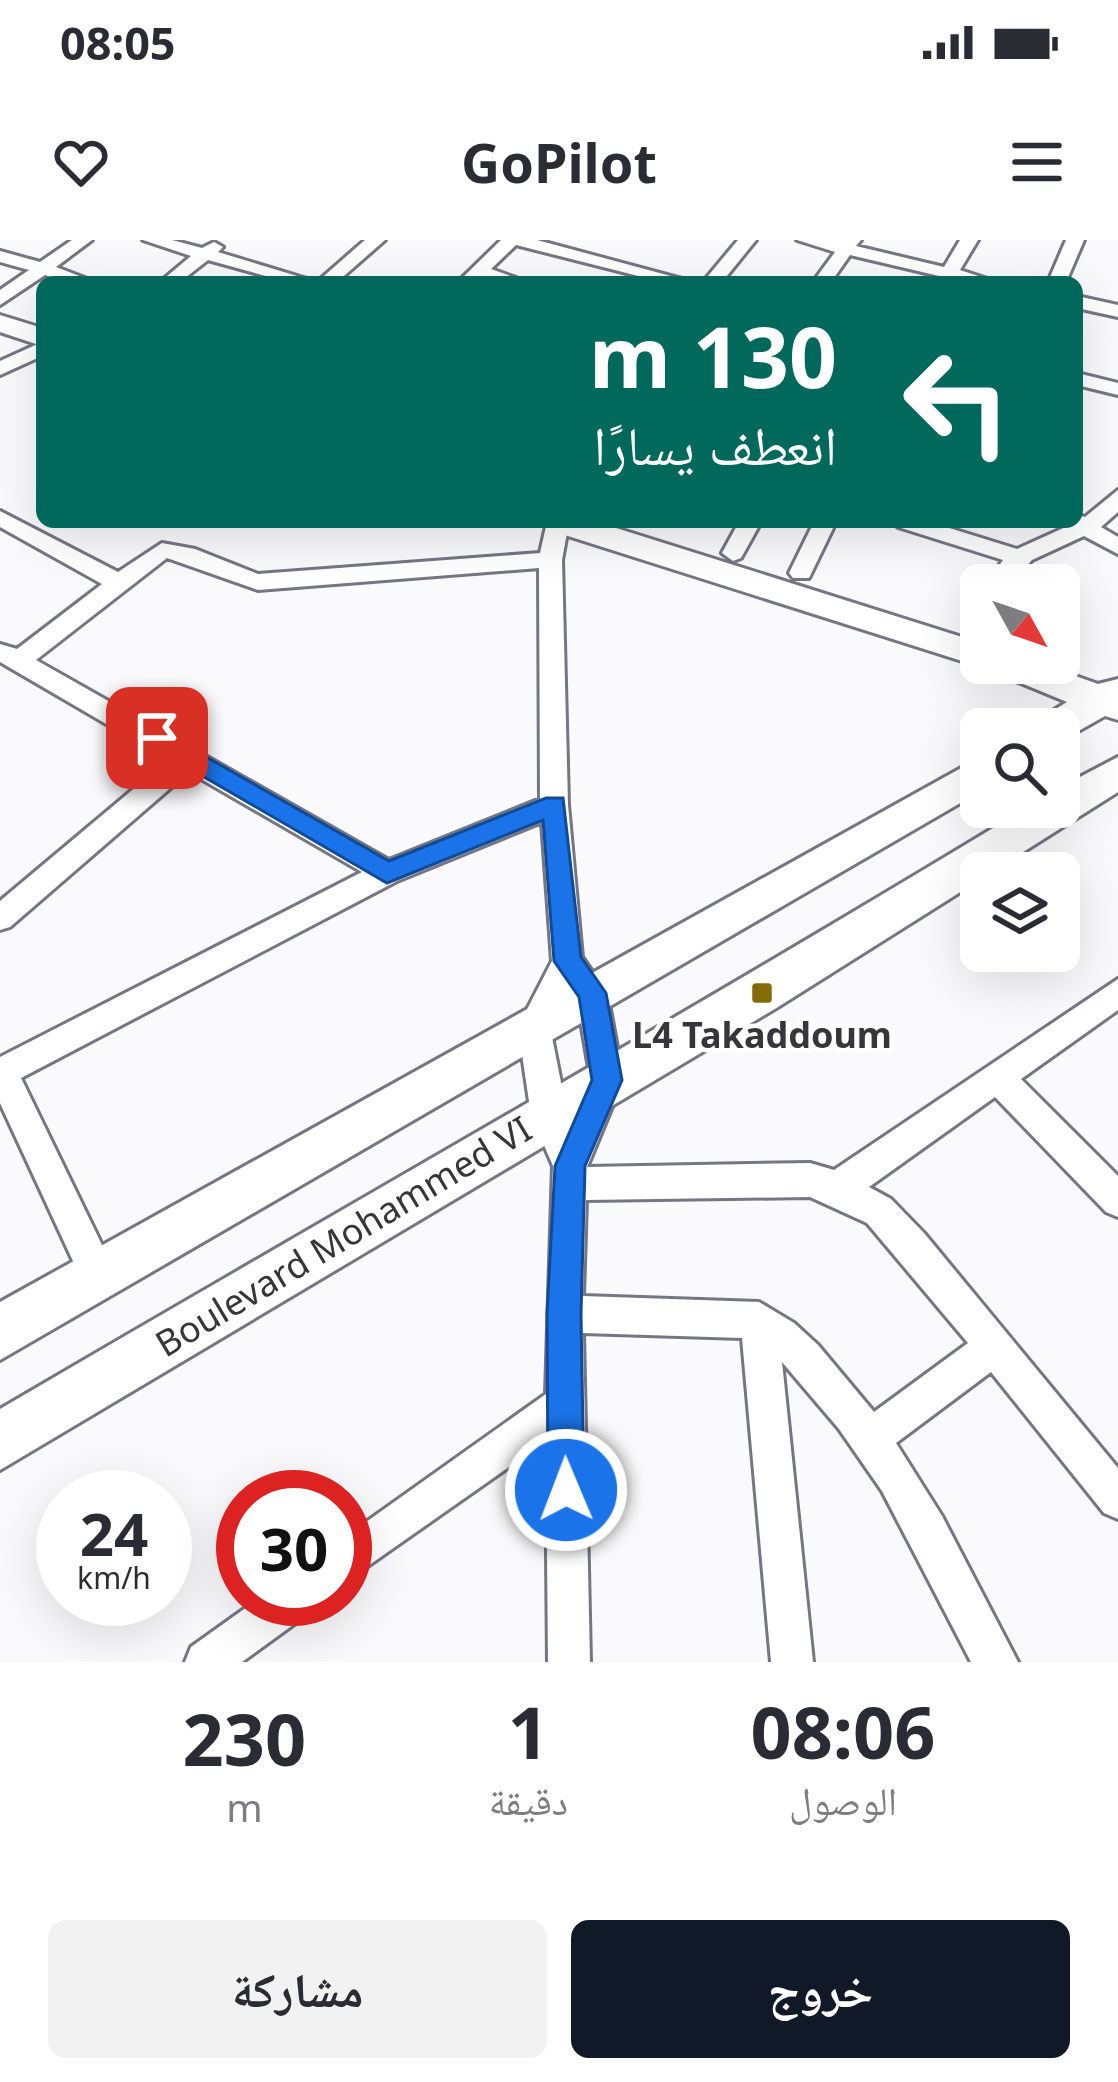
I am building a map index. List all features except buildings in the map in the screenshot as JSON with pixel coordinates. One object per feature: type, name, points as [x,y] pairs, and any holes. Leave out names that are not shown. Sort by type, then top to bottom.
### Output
[{"type":"main road","points":[[0,323],[36,346]]},
{"type":"main road","points":[[0,343],[36,348]]},
{"type":"main road","points":[[582,528],[960,630]]},
{"type":"main road","points":[[674,528],[741,538],[801,573],[960,628]]},
{"type":"main road","points":[[1080,671],[1114,693]]},
{"type":"main road","points":[[1080,684],[1114,693]]},
{"type":"main road","points":[[1080,713],[1114,693]]},
{"type":"main road","name":"Boulevard Mohammed VI","points":[[0,1441],[547,1115],[762,993],[1118,772]]},
{"type":"main road","points":[[0,1332],[534,1027],[580,977],[960,783]]},
{"type":"street","points":[[0,299],[83,240]]},
{"type":"street","points":[[152,240],[286,276]]},
{"type":"street","points":[[178,276],[223,240]]},
{"type":"street","points":[[333,276],[376,240]]},
{"type":"street","points":[[474,276],[513,240],[632,260],[670,276]]},
{"type":"street","points":[[717,276],[747,240]]},
{"type":"street","points":[[806,240],[849,245],[941,276]]},
{"type":"street","points":[[948,276],[969,240]]},
{"type":"street","points":[[1060,276],[1075,240]]},
{"type":"street","points":[[826,276],[849,245]]},
{"type":"street","points":[[0,256],[67,276]]},
{"type":"street","points":[[618,276],[632,260]]},
{"type":"street","points":[[1083,303],[1118,311]]},
{"type":"street","points":[[0,369],[36,351]]},
{"type":"street","points":[[1083,380],[1118,389]]},
{"type":"street","points":[[1083,525],[1105,516],[1118,496]]},
{"type":"street","points":[[0,518],[117,582]]},
{"type":"street","points":[[1083,526],[1118,547]]},
{"type":"street","points":[[558,528],[550,560],[554,805],[580,977],[607,1080],[569,1175],[564,1314],[569,1662]]},
{"type":"street","points":[[801,573],[822,528]]},
{"type":"street","points":[[925,528],[1015,556]]},
{"type":"street","points":[[1010,564],[1015,556],[1076,528]]},
{"type":"street","points":[[387,872],[9,656],[156,553],[169,550],[243,580],[278,583],[550,560]]},
{"type":"street","points":[[2,913],[189,757]]},
{"type":"street","points":[[98,1274],[1,1073],[387,872],[554,805]]},
{"type":"street","points":[[838,1188],[1118,993]]},
{"type":"street","points":[[534,1027],[547,1115],[569,1175]]},
{"type":"street","points":[[998,1077],[1118,1200]]},
{"type":"street","points":[[569,1175],[810,1180],[838,1188],[879,1211],[996,1345],[1118,1499]]},
{"type":"street","points":[[564,1314],[759,1320],[808,1361],[927,1527],[987,1655]]},
{"type":"street","points":[[759,1320],[792,1662]]},
{"type":"street","points":[[868,1441],[996,1345]]},
{"type":"street","points":[[372,1543],[565,1404]]},
{"type":"street","points":[[206,1662],[256,1626]]},
{"type":"place","name":"L4 Takaddoum","points":[[762,993]]},
{"type":"route","points":[[157,738],[387,872],[554,805],[567,961],[592,993],[607,1080],[570,1166],[564,1314],[566,1490]]}]
